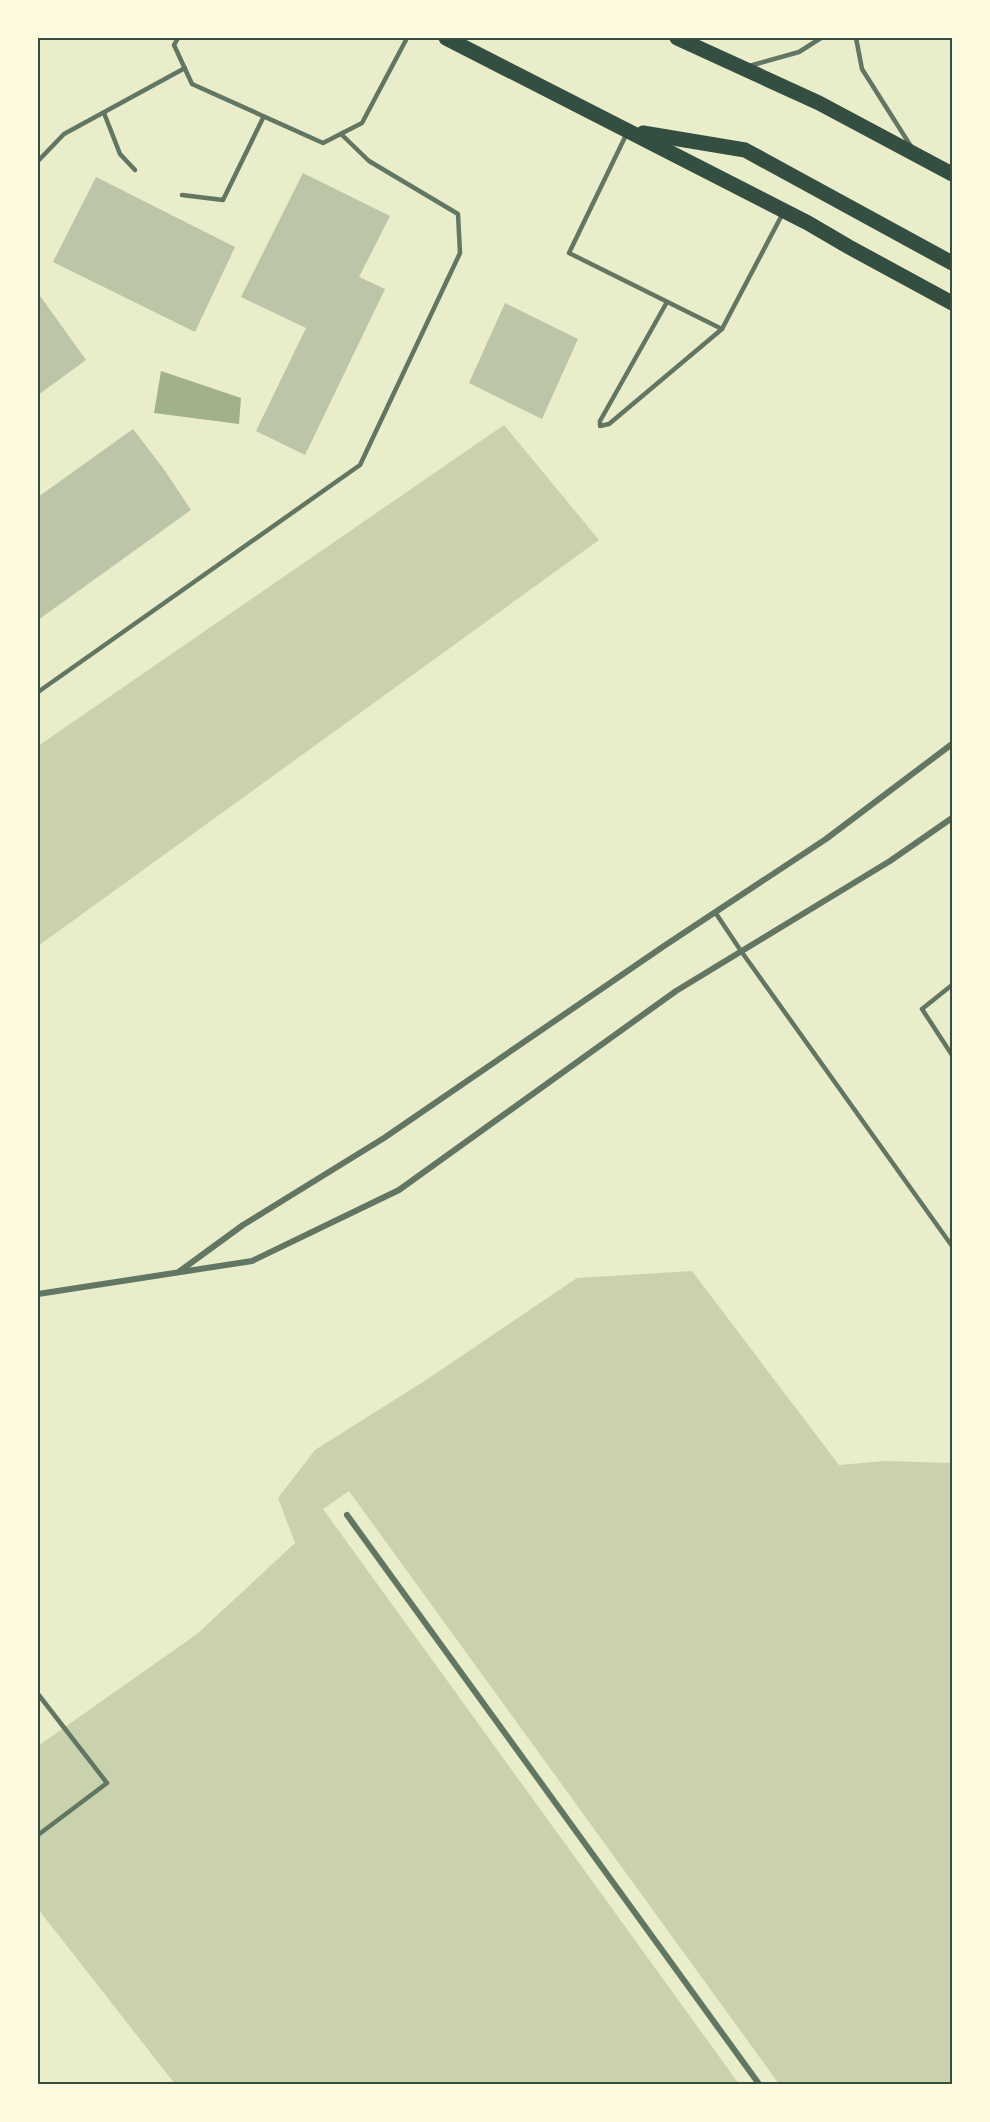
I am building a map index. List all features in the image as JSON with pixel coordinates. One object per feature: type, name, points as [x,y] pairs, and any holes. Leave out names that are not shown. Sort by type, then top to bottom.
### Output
[{"type":"main road","points":[[446,38],[784,210],[952,303]]},
{"type":"main road","points":[[677,38],[819,103],[952,174]]},
{"type":"main road","points":[[628,131],[745,150],[952,263]]},
{"type":"street","points":[[178,1272],[243,1225],[384,1138],[826,839],[952,744]]},
{"type":"street","points":[[38,1294],[252,1261],[399,1190],[676,991],[890,861],[952,818]]},
{"type":"street","points":[[346,1515],[759,2085]]},
{"type":"lane","points":[[178,38],[174,45],[192,84],[323,143],[362,123],[407,38]]},
{"type":"lane","points":[[742,68],[799,52],[821,38]]},
{"type":"lane","points":[[856,38],[862,69],[917,155]]},
{"type":"lane","points":[[38,161],[64,134],[185,68]]},
{"type":"lane","points":[[104,113],[120,154],[135,170]]},
{"type":"lane","points":[[182,195],[223,200],[263,117]]},
{"type":"lane","points":[[628,131],[569,253],[722,330]]},
{"type":"lane","points":[[38,692],[360,465],[460,253],[458,214],[369,161],[341,134]]},
{"type":"lane","points":[[667,302],[600,421],[600,426],[609,424],[722,330],[784,210]]},
{"type":"lane","points":[[715,912],[952,1246]]},
{"type":"lane","points":[[952,986],[922,1009],[952,1055]]},
{"type":"lane","points":[[38,1694],[107,1783],[38,1836]]},
{"type":"shaded area","points":[[161,371],[241,398],[239,424],[154,413]]},
{"type":"shaded area","points":[[504,425],[599,540],[38,946],[38,746]]},
{"type":"shaded area","points":[[692,1271],[839,1465],[885,1461],[952,1463],[952,2084],[779,2084],[349,1491],[323,1509],[739,2084],[175,2084],[38,1909],[38,1746],[197,1634],[295,1543],[278,1498],[315,1450],[426,1380],[577,1278]]},
{"type":"building","points":[[303,173],[390,216],[359,277],[385,289],[305,455],[256,431],[306,328],[241,297]]},
{"type":"building","points":[[96,177],[235,247],[195,332],[53,262]]},
{"type":"building","points":[[38,293],[86,360],[38,395]]},
{"type":"building","points":[[505,303],[578,339],[542,419],[469,383]]},
{"type":"building","points":[[133,429],[191,510],[38,620],[38,497]]}]
